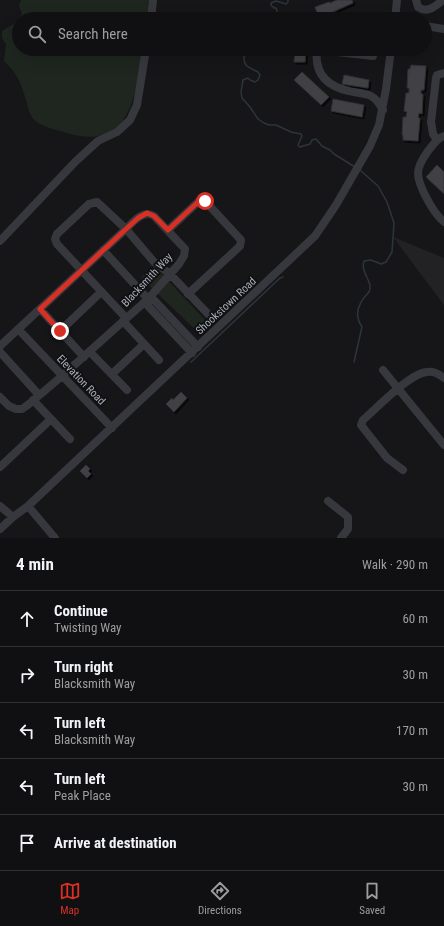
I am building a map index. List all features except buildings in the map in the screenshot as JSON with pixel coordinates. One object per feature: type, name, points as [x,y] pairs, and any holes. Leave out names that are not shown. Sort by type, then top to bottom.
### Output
[{"type":"street","points":[[151,12],[153,0]]},
{"type":"street","points":[[396,12],[397,0]]},
{"type":"street","points":[[416,0],[418,7],[424,10],[428,10],[444,0]]},
{"type":"street","points":[[432,27],[444,29]]},
{"type":"street","points":[[0,241],[76,161],[98,141],[117,132],[130,120],[138,105],[145,56]]},
{"type":"street","points":[[316,56],[316,63],[321,74],[330,84],[341,89],[371,96],[379,103],[383,110]]},
{"type":"street","name":"Shookstown Road","points":[[0,529],[28,506],[316,236],[370,146],[379,125],[383,110],[390,56]]},
{"type":"street","points":[[444,73],[437,75],[436,78],[431,122],[433,134],[441,138],[423,157],[417,174],[422,190],[437,216],[444,222]]},
{"type":"street","points":[[371,96],[386,89]]},
{"type":"street","points":[[168,230],[198,202],[205,201],[241,240],[240,246],[188,294]]},
{"type":"street","points":[[159,360],[101,292],[57,244],[55,239],[57,234],[89,204],[97,202],[126,229],[154,262],[170,274],[208,314]]},
{"type":"street","name":"Blacksmith Way","points":[[0,346],[138,218],[147,213],[154,216],[183,246],[185,252],[179,264],[148,298],[62,376],[22,409],[16,409],[8,406],[0,397]]},
{"type":"street","points":[[103,250],[148,298],[154,300],[195,350]]},
{"type":"street","points":[[60,331],[101,292]]},
{"type":"street","points":[[40,309],[60,331],[112,374],[128,390]]},
{"type":"street","name":"Elevation Road","points":[[18,329],[112,428]]},
{"type":"street","points":[[112,374],[144,344]]},
{"type":"street","points":[[0,352],[36,397],[51,419],[70,439]]},
{"type":"street","points":[[383,370],[444,445]]},
{"type":"street","points":[[403,470],[387,458],[362,425],[364,420],[398,389],[420,374],[434,372],[444,378]]},
{"type":"street","points":[[0,467],[51,419]]},
{"type":"street","points":[[328,501],[348,517],[348,528],[341,538]]},
{"type":"street","points":[[0,506],[13,517]]},
{"type":"street","points":[[28,506],[55,538]]},
{"type":"shaded area","points":[[21,0],[149,0],[148,12],[21,12],[19,6]]},
{"type":"shaded area","points":[[12,25],[12,56],[143,56],[132,102],[125,116],[116,128],[103,135],[86,137],[46,127],[34,120],[29,112],[19,80],[4,61],[6,44],[2,38],[2,31]]},
{"type":"shaded area","points":[[393,237],[444,258],[444,305]]},
{"type":"shaded area","points":[[150,267],[161,273],[206,321],[197,331],[141,278]]},
{"type":"waterway","points":[[277,12],[276,8],[274,8],[271,3],[276,1],[286,4],[288,0]]},
{"type":"waterway","points":[[244,56],[246,65],[258,72],[260,75],[258,80],[255,82],[248,78],[243,80],[241,92],[242,98],[258,119],[269,125],[276,125],[291,132],[301,134],[302,136],[298,145],[300,147],[310,144],[312,140],[316,139],[322,146],[355,167]]},
{"type":"waterway","points":[[354,362],[362,327],[359,322],[358,308],[370,288],[363,264],[364,261],[371,260],[381,264],[386,262],[392,252],[394,223],[387,202],[378,186],[360,170]]},
{"type":"waterway","points":[[191,362],[280,278],[283,277]]},
{"type":"route","points":[[60,331],[40,309],[138,218],[144,214],[150,213],[168,230],[198,202],[205,201]]}]
